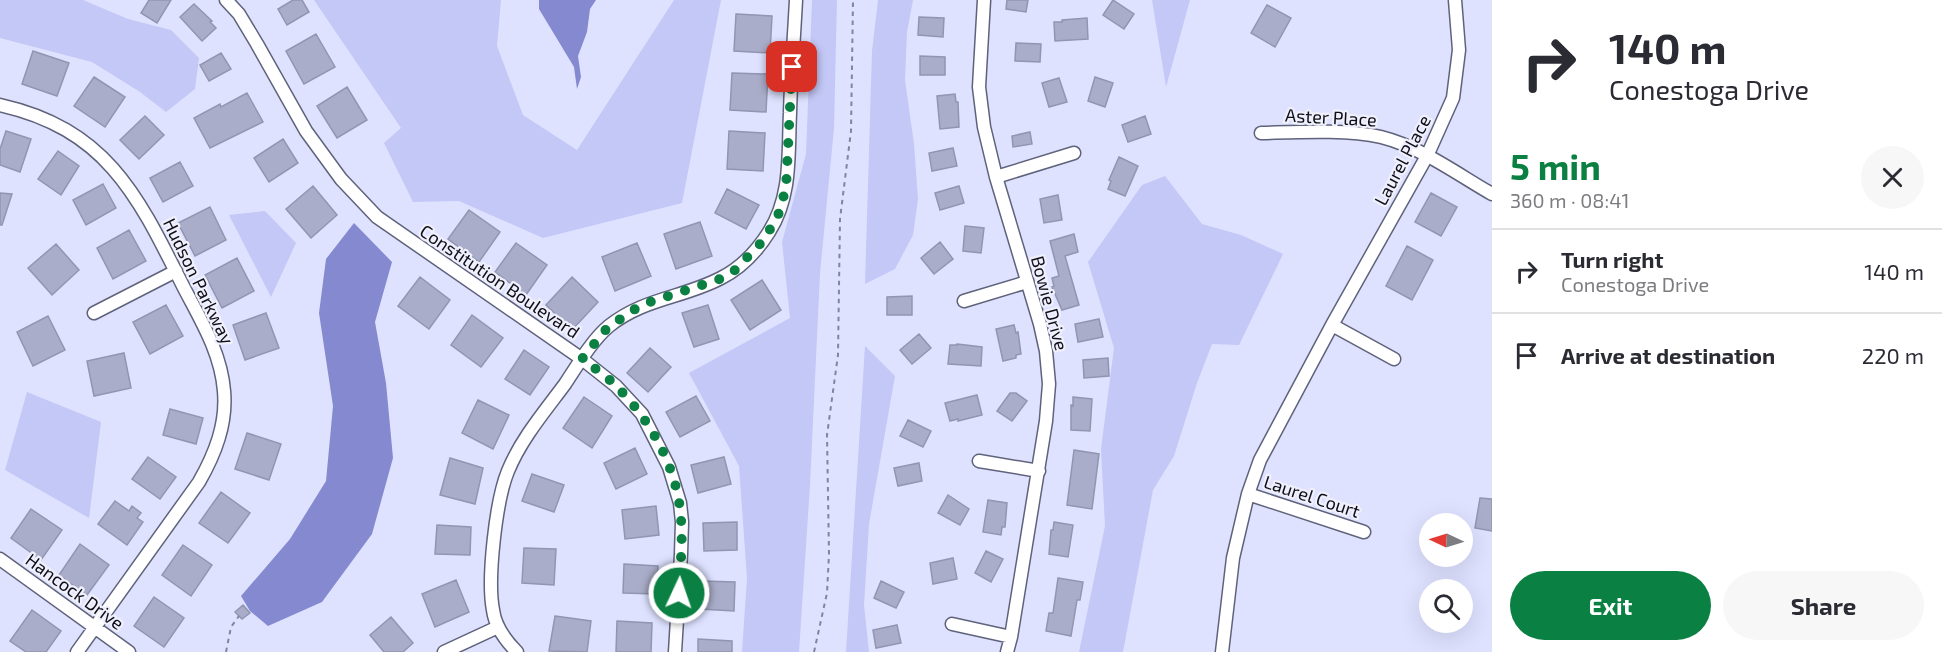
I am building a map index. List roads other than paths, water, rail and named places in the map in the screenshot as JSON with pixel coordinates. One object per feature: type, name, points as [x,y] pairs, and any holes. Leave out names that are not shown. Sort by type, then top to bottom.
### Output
[{"type":"street","name":"Constitution Boulevard","points":[[226,0],[239,14],[306,132],[341,179],[377,217],[582,359],[616,386],[642,414],[660,447],[675,483],[682,522],[675,652]]},
{"type":"street","points":[[517,652],[498,627],[493,610],[492,569],[498,506],[507,472],[518,451],[582,359],[608,327],[641,305],[720,279],[735,270],[750,256],[777,219],[786,188],[796,0]]},
{"type":"street","name":"Bowie Drive","points":[[984,0],[979,87],[984,127],[996,177],[1041,324],[1048,373],[1046,421],[1039,471],[1007,652]]},
{"type":"street","name":"Laurel Place","points":[[1222,652],[1233,558],[1248,494],[1260,460],[1332,325],[1427,156],[1453,98],[1458,73],[1459,50],[1455,0]]},
{"type":"street","name":"Hudson Parkway","points":[[0,105],[45,120],[69,132],[108,162],[132,190],[213,344],[221,369],[225,393],[221,435],[212,460],[199,482],[77,652]]},
{"type":"street","name":"Aster Place","points":[[1261,133],[1326,132],[1380,137],[1427,156],[1492,194]]},
{"type":"street","points":[[996,177],[1074,153]]},
{"type":"street","points":[[94,313],[176,271]]},
{"type":"street","points":[[964,301],[1027,282]]},
{"type":"street","points":[[1332,325],[1394,359]]},
{"type":"street","points":[[979,461],[1039,471]]},
{"type":"street","name":"Laurel Court","points":[[1248,494],[1364,532]]},
{"type":"street","name":"Hancock Drive","points":[[0,560],[129,652]]},
{"type":"street","points":[[952,624],[1011,637]]},
{"type":"street","points":[[444,652],[498,627]]}]
